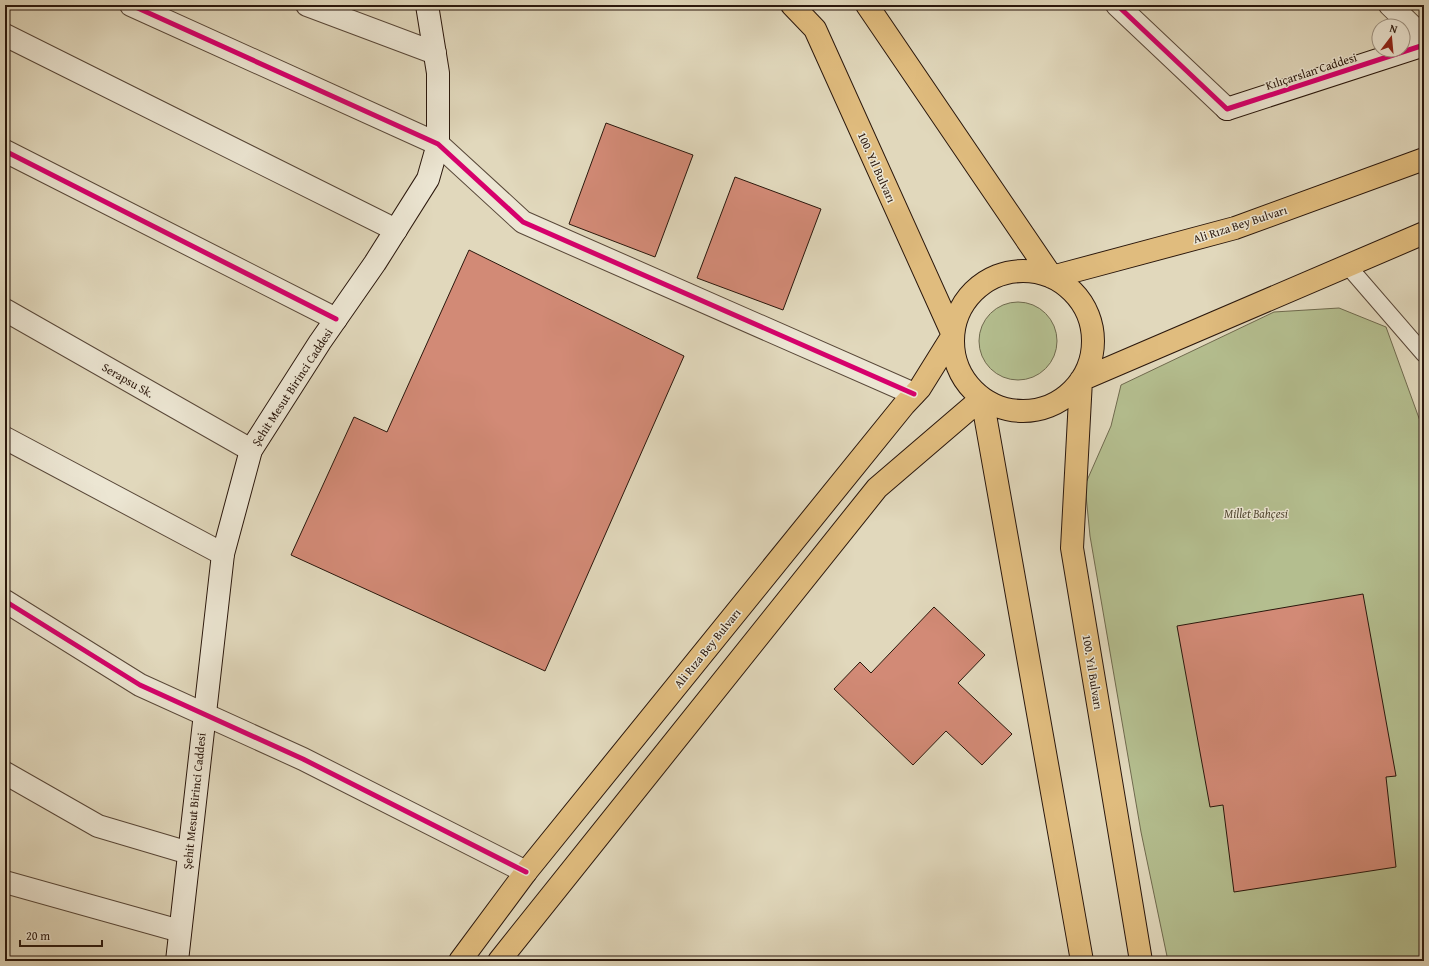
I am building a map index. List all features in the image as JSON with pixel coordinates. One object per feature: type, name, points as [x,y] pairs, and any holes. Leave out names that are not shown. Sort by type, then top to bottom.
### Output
[{"type":"main road","name":"100. Yıl Bulvarı","points":[[792,5],[815,29],[953,335]]},
{"type":"main road","points":[[867,5],[1052,277]]},
{"type":"main road","name":"Ali Rıza Bey Bulvarı","points":[[1052,277],[1235,228],[1424,159]]},
{"type":"main road","points":[[1081,380],[1424,233]]},
{"type":"main road","points":[[1030,271],[1052,277],[1069,288],[1082,303],[1091,322],[1094,342],[1090,362],[1081,380],[1066,397],[1047,407],[1025,411],[1002,408],[982,398],[969,386],[960,370],[954,354],[953,335],[958,314],[970,295],[987,281],[1008,272],[1030,271]]},
{"type":"main road","name":"Ali Rıza Bey Bulvarı","points":[[460,961],[526,872],[920,388],[953,335]]},
{"type":"main road","name":"100. Yıl Bulvarı","points":[[1081,380],[1072,548],[1141,961]]},
{"type":"main road","points":[[499,961],[877,488],[982,398]]},
{"type":"main road","points":[[982,398],[1082,961]]},
{"type":"street","points":[[131,5],[438,144],[523,222],[914,394]]},
{"type":"street","points":[[307,5],[435,53]]},
{"type":"street","name":"Şehit Mesut Birinci Caddesi","points":[[177,961],[223,554],[251,450],[428,179],[438,144],[438,73],[427,5]]},
{"type":"street","name":"Kılıçarslan Caddesi","points":[[1117,5],[1227,109],[1424,45]]},
{"type":"street","points":[[1390,5],[1424,38]]},
{"type":"street","points":[[5,35],[396,230]]},
{"type":"street","points":[[5,150],[336,319]]},
{"type":"street","name":"Serapsu Sk.","points":[[5,310],[251,450]]},
{"type":"street","points":[[5,438],[223,554]]},
{"type":"street","points":[[5,601],[140,685],[303,759],[526,872]]},
{"type":"street","points":[[5,773],[98,826],[189,853]]},
{"type":"street","points":[[5,882],[180,931]]},
{"type":"lane","points":[[1347,266],[1424,354]]},
{"type":"green space","points":[[1018,302],[1033,305],[1046,313],[1054,326],[1057,341],[1054,356],[1046,369],[1033,377],[1018,380],[1003,377],[990,369],[982,356],[979,341],[982,326],[990,313],[1003,305]]},
{"type":"green space","name":"Millet Bahçesi","points":[[1339,308],[1386,327],[1424,432],[1424,961],[1168,961],[1141,832],[1090,536],[1085,485],[1111,426],[1121,385],[1274,312]]},
{"type":"building","points":[[606,123],[693,155],[655,257],[569,224]]},
{"type":"building","points":[[735,177],[821,209],[783,310],[697,278]]},
{"type":"building","points":[[469,250],[684,356],[545,671],[291,555],[354,417],[387,432]]},
{"type":"building","points":[[1363,594],[1396,776],[1386,777],[1396,867],[1234,892],[1223,805],[1210,807],[1177,626]]},
{"type":"building","points":[[934,607],[985,655],[958,683],[1012,734],[982,765],[946,731],[913,765],[834,689],[860,662],[871,673]]},
{"type":"cycle path","points":[[131,5],[438,144],[523,222],[914,394]]},
{"type":"cycle path","points":[[1117,5],[1227,109],[1424,45]]},
{"type":"cycle path","points":[[5,151],[336,319]]},
{"type":"cycle path","points":[[5,601],[140,685],[303,759],[526,872]]}]
